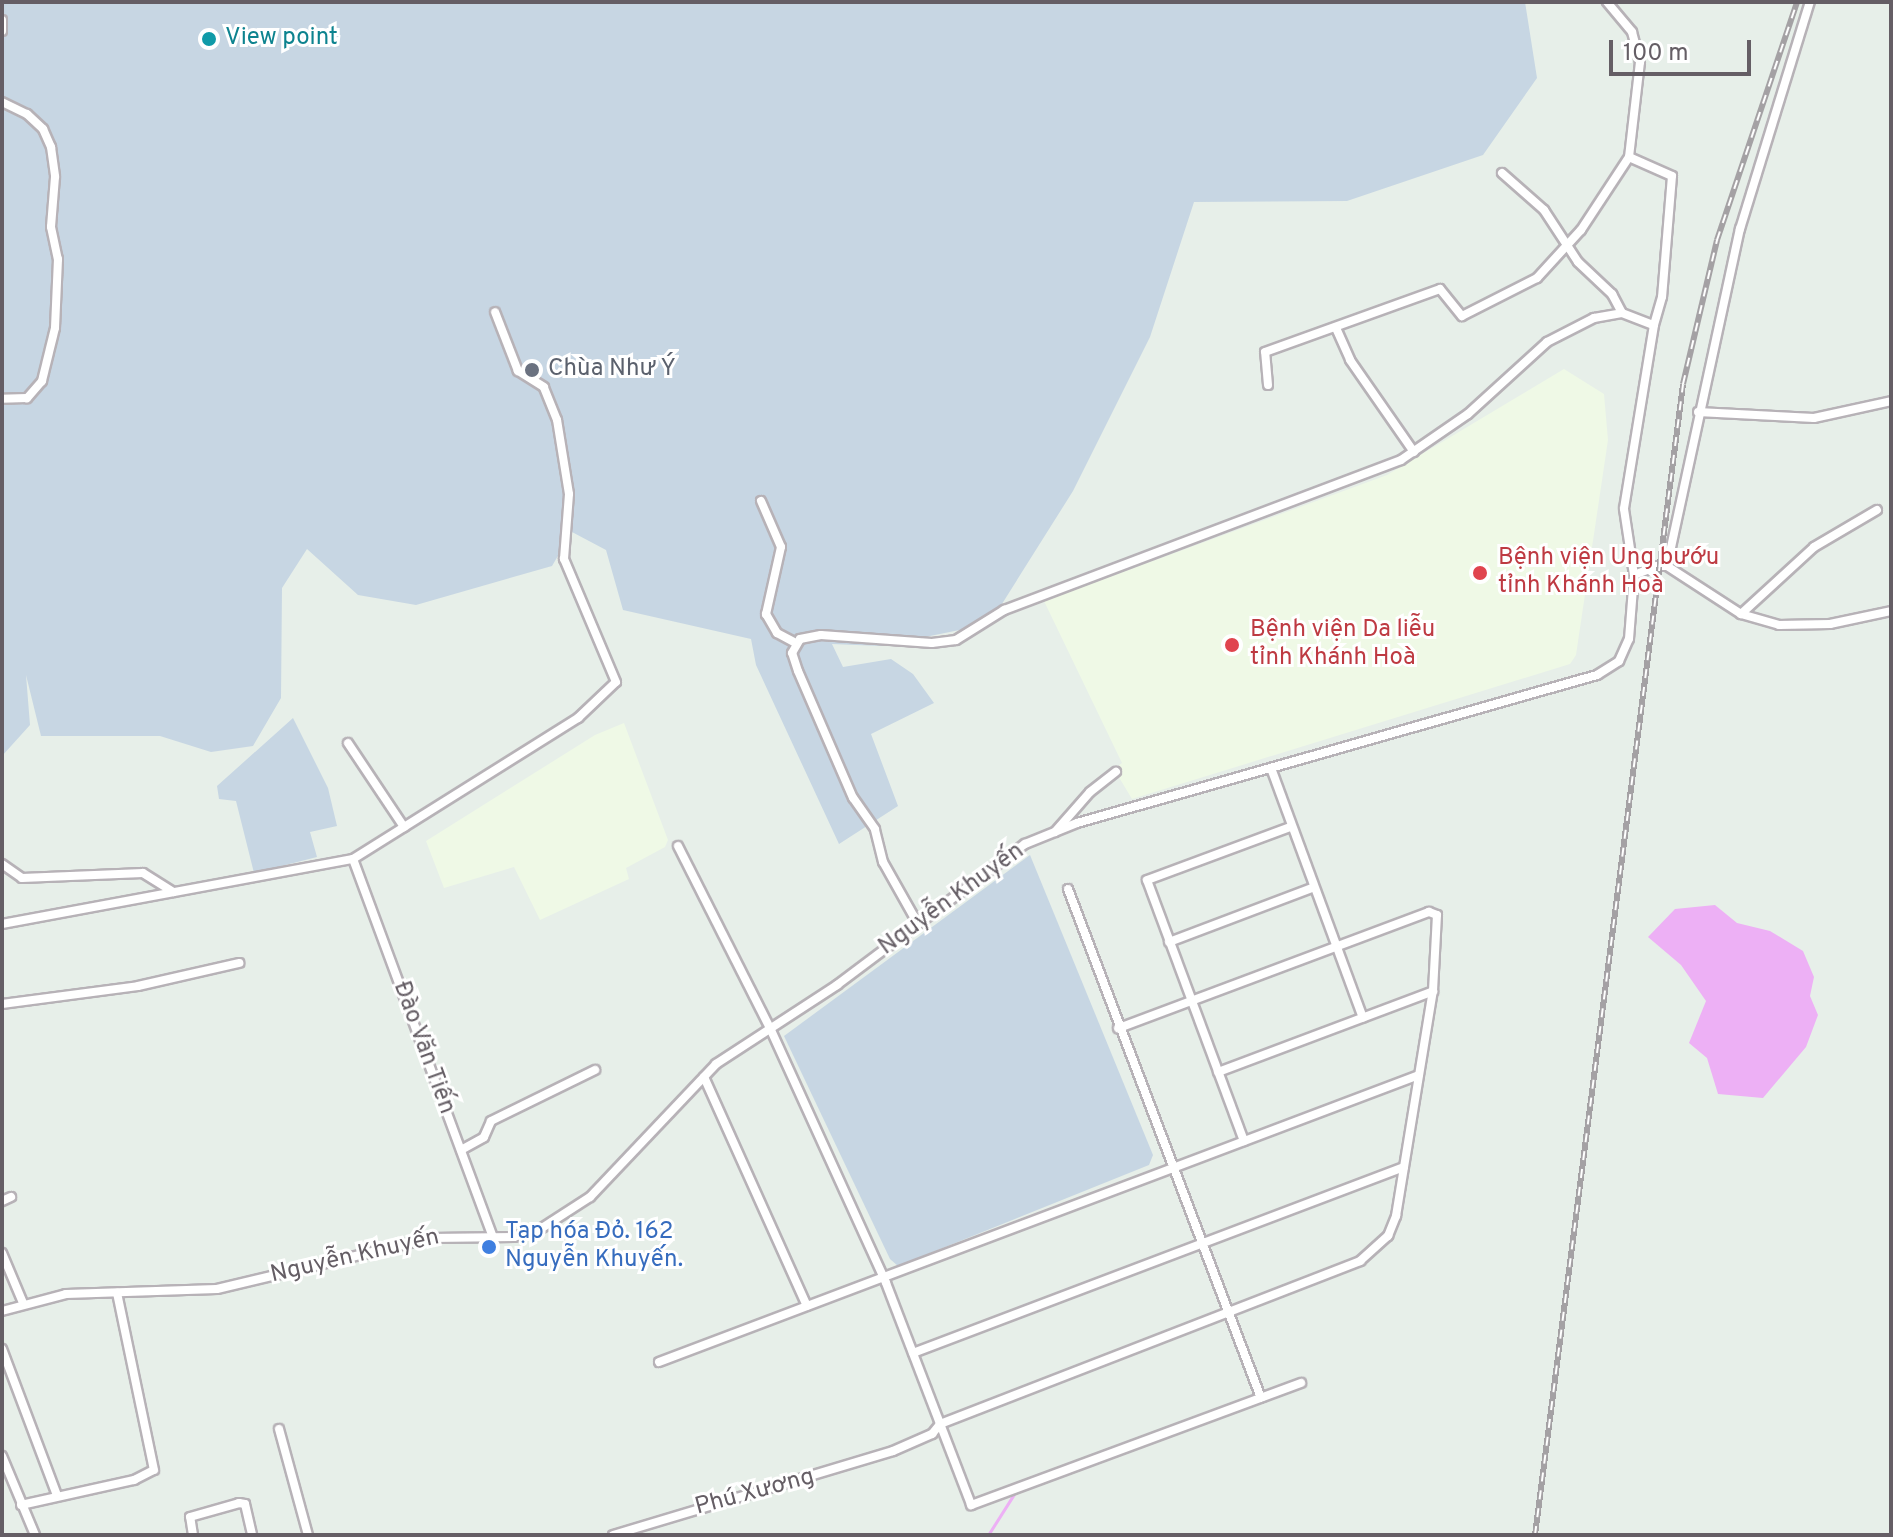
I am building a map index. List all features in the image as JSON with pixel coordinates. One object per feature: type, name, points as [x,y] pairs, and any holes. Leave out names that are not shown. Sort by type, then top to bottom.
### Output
[{"type":"street","points":[[1268,385],[1263,354],[1440,289],[1462,316],[1537,278],[1569,245],[1629,157],[1640,62],[1632,32],[1607,2]]},
{"type":"street","points":[[1667,566],[1698,412],[1748,200],[1810,2]]},
{"type":"street","points":[[2,20],[2,31]]},
{"type":"street","points":[[2,102],[27,114],[47,135],[55,177],[51,227],[58,250],[55,328],[42,381],[27,398],[2,399]]},
{"type":"street","name":"Nguyễn Khuyến","points":[[2,1311],[66,1294],[217,1289],[431,1238],[528,1233],[573,1211],[704,1077],[1025,844],[1611,668],[1629,639],[1634,575],[1624,509],[1654,325],[1662,297],[1672,176],[1629,157]]},
{"type":"street","points":[[1502,173],[1544,210],[1578,262],[1612,294],[1622,313]]},
{"type":"street","points":[[2,924],[353,859],[578,718],[616,682],[564,559],[569,494],[557,420],[544,387],[518,371],[495,312]]},
{"type":"street","points":[[761,501],[781,547],[766,614],[777,633],[796,643],[821,635],[932,643],[956,640],[1004,610],[1359,479],[1414,452],[1468,414],[1547,342],[1594,318],[1622,313],[1654,325]]},
{"type":"street","points":[[1336,328],[1350,360],[1414,452]]},
{"type":"street","points":[[1698,412],[1814,418],[1891,401]]},
{"type":"street","points":[[1741,614],[1814,547],[1877,510]]},
{"type":"street","points":[[1634,575],[1667,566],[1741,614],[1802,627],[1891,611]]},
{"type":"street","points":[[796,643],[794,660],[841,772],[871,820],[883,862],[918,924]]},
{"type":"street","points":[[348,743],[404,827]]},
{"type":"street","points":[[1271,768],[1312,888],[1363,1018]]},
{"type":"street","points":[[1054,833],[1090,792],[1116,772]]},
{"type":"street","points":[[1244,1141],[1147,880],[1290,827]]},
{"type":"street","points":[[678,846],[770,1028],[883,1277],[971,1505],[1301,1383]]},
{"type":"street","name":"Đào Văn Tiến","points":[[353,859],[493,1237]]},
{"type":"street","points":[[2,864],[22,878],[143,873],[173,892]]},
{"type":"street","points":[[1169,942],[1312,888]]},
{"type":"street","points":[[1068,889],[1118,1028],[1261,1398]]},
{"type":"street","name":"Phú Xương","points":[[613,1535],[851,1466],[932,1434],[940,1424],[1228,1313],[1376,1250],[1396,1216],[1433,991],[1437,915],[1429,912],[1336,947]]},
{"type":"street","points":[[1118,1028],[1336,947]]},
{"type":"street","points":[[2,1004],[138,986],[239,963]]},
{"type":"street","points":[[1218,1072],[1433,991]]},
{"type":"street","points":[[461,1150],[484,1137],[491,1121],[595,1070]]},
{"type":"street","points":[[659,1362],[1419,1075]]},
{"type":"street","points":[[704,1077],[807,1306]]},
{"type":"street","points":[[913,1353],[1404,1167]]},
{"type":"street","points":[[2,1253],[23,1303]]},
{"type":"street","points":[[21,1505],[134,1480],[154,1470],[117,1293]]},
{"type":"street","points":[[2,1349],[57,1495]]},
{"type":"street","points":[[279,1429],[308,1535]]},
{"type":"street","points":[[2,1456],[35,1535]]},
{"type":"street","points":[[193,1535],[190,1517],[239,1503],[245,1504],[252,1535]]},
{"type":"shaded area","points":[[2,2],[1525,2],[1537,78],[1483,155],[1347,201],[1194,202],[1150,337],[1073,491],[995,615],[984,625],[881,646],[832,644],[843,667],[891,659],[913,674],[934,703],[871,734],[898,806],[839,844],[756,665],[751,639],[623,610],[606,550],[572,532],[552,566],[416,605],[358,595],[307,549],[282,588],[281,698],[253,746],[211,752],[160,736],[41,736],[26,675],[30,725],[2,756]]},
{"type":"shaded area","points":[[1564,369],[1604,394],[1608,440],[1576,655],[1570,664],[1132,799],[1114,769],[1122,763],[1044,601],[1387,475]]},
{"type":"shaded area","points":[[293,718],[328,788],[337,826],[310,832],[317,857],[254,873],[236,801],[219,799],[217,786]]},
{"type":"shaded area","points":[[624,723],[668,840],[665,847],[626,868],[629,879],[540,920],[514,867],[444,888],[426,841],[595,735]]},
{"type":"shaded area","points":[[1030,855],[1153,1155],[1149,1165],[898,1266],[890,1259],[784,1036]]},
{"type":"shaded area","points":[[1715,905],[1737,923],[1770,931],[1803,951],[1814,977],[1810,996],[1818,1015],[1806,1047],[1763,1098],[1718,1094],[1707,1058],[1689,1043],[1706,1001],[1681,965],[1648,937],[1675,909]]},
{"type":"waterway","points":[[988,1535],[1014,1494]]},
{"type":"railway","points":[[1535,1535],[1683,384],[1717,240],[1797,2]]},
{"type":"place","name":"View point","points":[[209,39]]},
{"type":"place","name":"Chùa Như Ý","points":[[532,370]]},
{"type":"place","name":"Bệnh viện Ung bướu tỉnh Khánh Hoà","points":[[1480,573]]},
{"type":"place","name":"Bệnh viện Da liễu tỉnh Khánh Hoà","points":[[1232,645]]},
{"type":"place","name":"Tạp hóa Đỏ. 162 Nguyễn Khuyến.","points":[[489,1247]]}]
